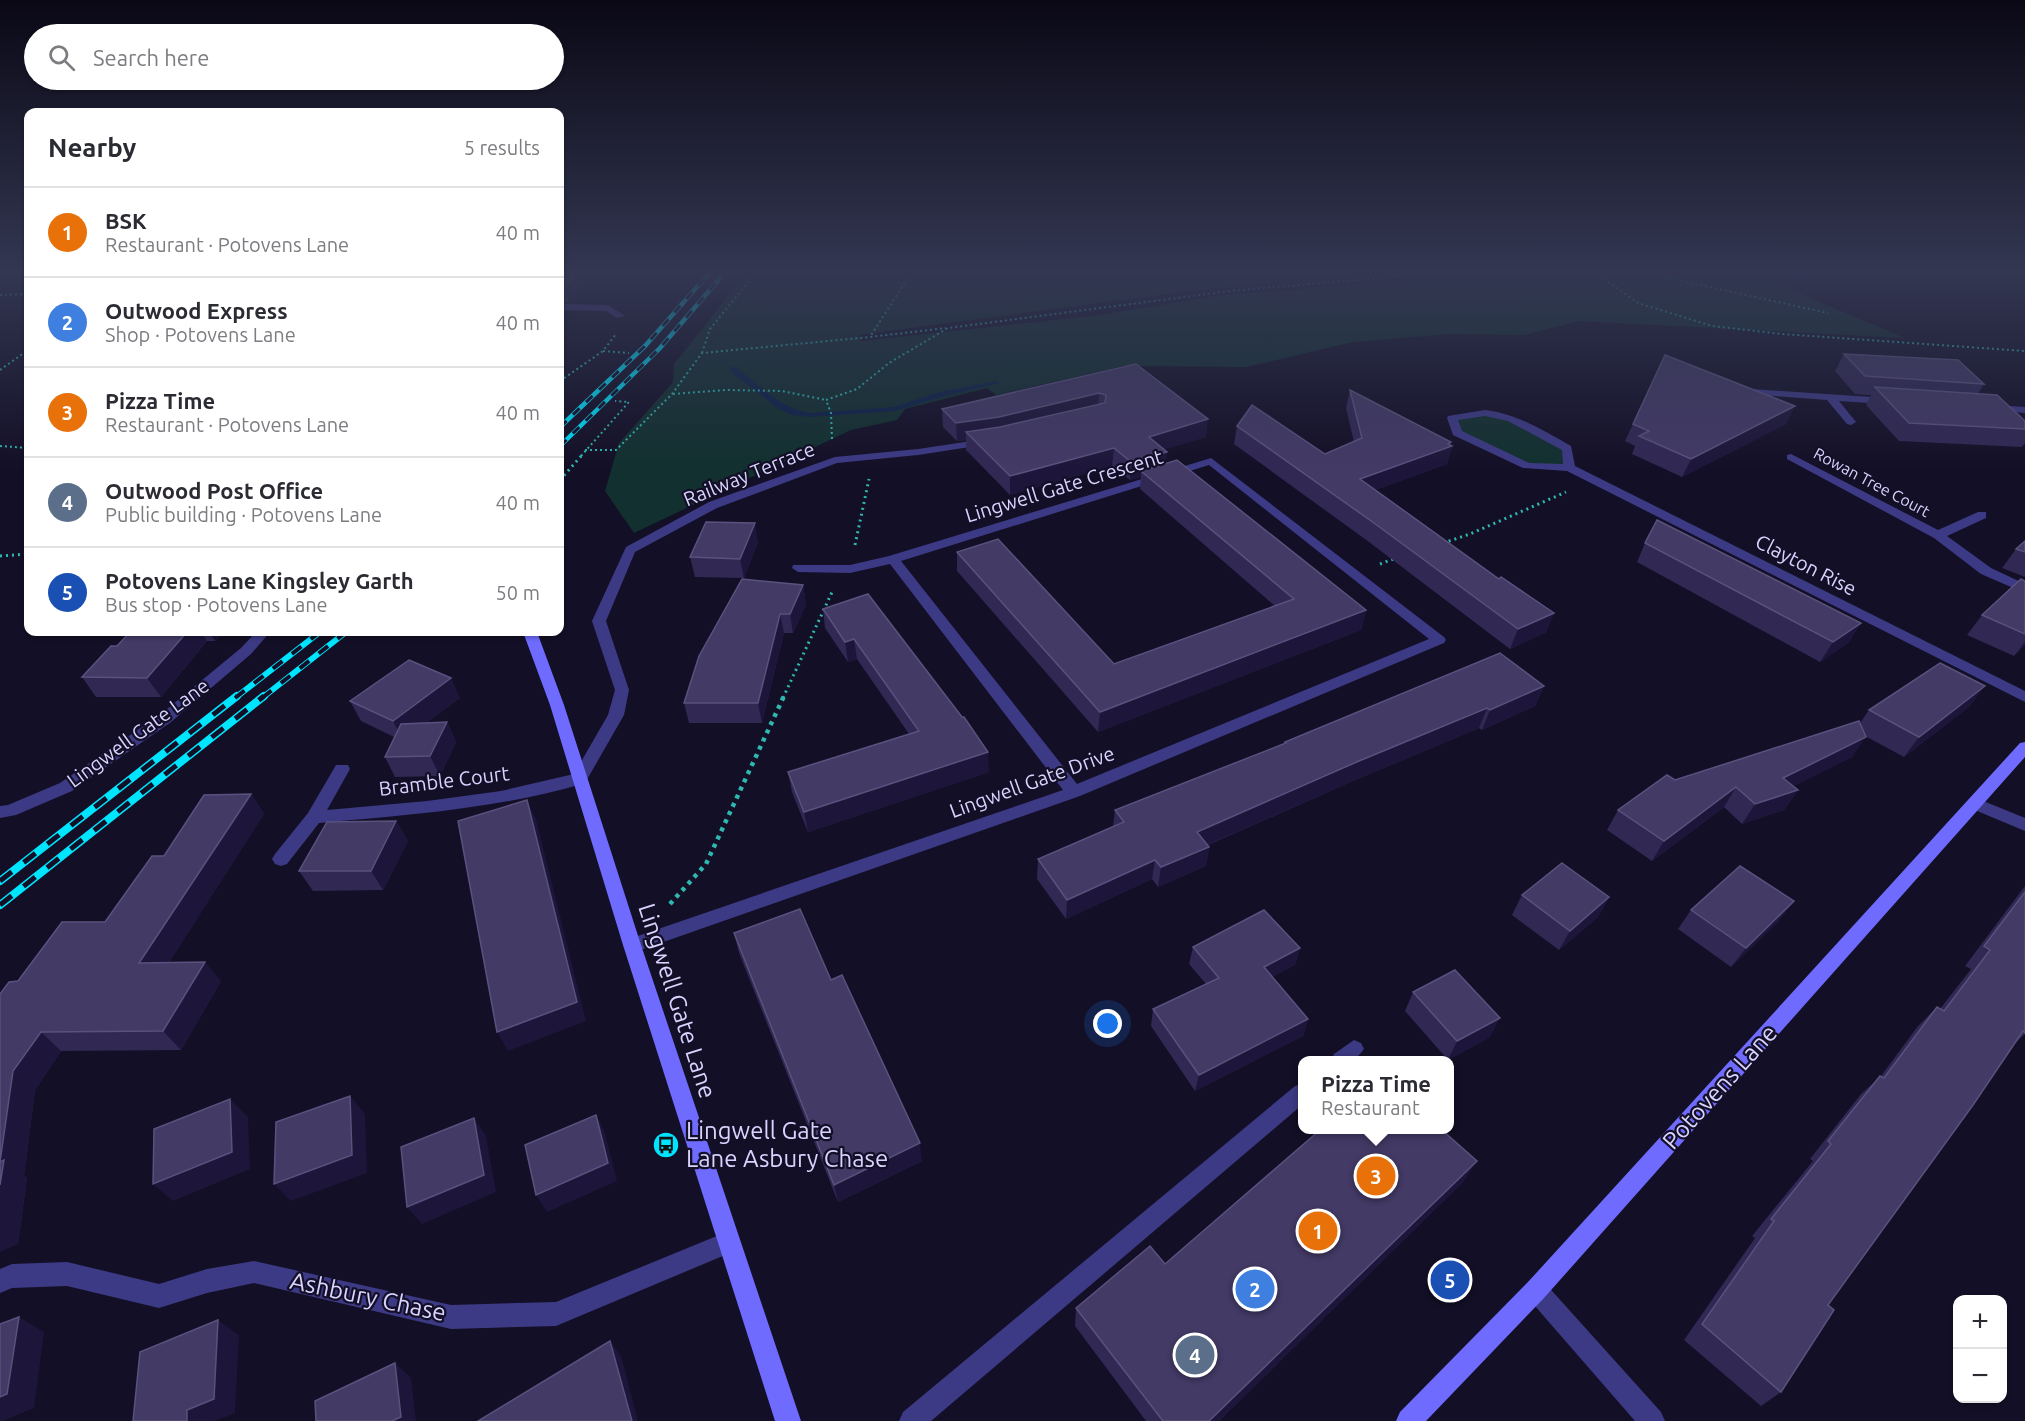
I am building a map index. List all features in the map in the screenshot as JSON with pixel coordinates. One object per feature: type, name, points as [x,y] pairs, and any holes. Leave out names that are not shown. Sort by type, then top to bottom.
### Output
[{"type":"street","points":[[1752,392],[1899,402]]},
{"type":"street","points":[[1830,397],[1851,422]]},
{"type":"street","points":[[1979,407],[2025,410]]},
{"type":"street","name":"Clayton Rise","points":[[1569,468],[1567,448],[1502,414],[1473,412],[1452,418],[1457,433],[1527,466],[1569,468],[2025,697]]},
{"type":"street","name":"Railway Terrace","points":[[579,779],[616,715],[622,690],[599,621],[630,550],[713,505],[835,460],[918,452],[1000,440]]},
{"type":"street","name":"Rowan Tree Court","points":[[1791,457],[1938,535],[1986,572],[2025,589]]},
{"type":"street","name":"Lingwell Gate Crescent","points":[[798,568],[843,569],[893,559],[1211,460],[1439,640]]},
{"type":"street","name":"Rowan Tree Court","points":[[1938,535],[1982,514]]},
{"type":"street","points":[[893,559],[1074,792]]},
{"type":"street","name":"Lingwell Gate Lane","points":[[0,812],[10,811],[66,787],[166,718],[246,651],[259,636]]},
{"type":"street","name":"Lingwell Gate Lane","points":[[531,636],[557,705],[632,945],[788,1421]]},
{"type":"street","name":"Lingwell Gate Drive","points":[[632,945],[1074,792],[1439,640]]},
{"type":"street","name":"Potovens Lane","points":[[1409,1421],[1536,1290],[2025,747]]},
{"type":"street","points":[[281,859],[314,817],[342,769]]},
{"type":"street","name":"Bramble Court","points":[[314,817],[427,807],[501,797],[579,779]]},
{"type":"street","points":[[1976,804],[2025,825]]},
{"type":"street","points":[[912,1421],[1298,1096]]},
{"type":"street","name":"Ashbury Chase","points":[[0,1281],[12,1276],[68,1274],[159,1296],[207,1281],[254,1272],[451,1317],[556,1314],[729,1242]]},
{"type":"street","points":[[1536,1290],[1653,1421]]},
{"type":"path","points":[[564,378],[603,351],[612,342],[614,336]]},
{"type":"path","points":[[585,450],[616,450],[672,394],[702,353],[707,336]]},
{"type":"path","points":[[702,353],[876,336]]},
{"type":"path","points":[[672,394],[782,391],[826,400],[857,389],[889,363],[934,336]]},
{"type":"path","points":[[1823,336],[2025,351]]},
{"type":"path","points":[[603,351],[629,353]]},
{"type":"path","points":[[0,370],[24,353]]},
{"type":"path","points":[[826,400],[831,413],[835,460]]},
{"type":"path","points":[[564,475],[629,402],[615,401]]},
{"type":"path","points":[[0,446],[24,448]]},
{"type":"path","points":[[669,905],[706,864],[854,548],[870,476]]},
{"type":"path","points":[[1438,544],[1470,534],[1593,480]]},
{"type":"path","points":[[0,556],[24,554]]},
{"type":"path","points":[[1354,572],[1407,555]]},
{"type":"green space","points":[[696,336],[859,336],[861,341],[904,336],[1421,336],[1353,342],[1246,367],[1123,366],[996,395],[987,388],[905,409],[897,420],[851,430],[634,533],[605,491],[619,443],[673,382],[674,364]]},
{"type":"green space","points":[[1873,336],[1901,336],[1905,338]]},
{"type":"green space","points":[[1473,412],[1502,414],[1567,448],[1569,468],[1527,466],[1457,433],[1452,418]]},
{"type":"building","points":[[1844,354],[1958,360],[1984,384],[1865,376]]},
{"type":"building","points":[[1665,355],[1795,406],[1691,459],[1639,436],[1649,431],[1633,424]]},
{"type":"building","points":[[1136,364],[1208,419],[1149,437],[1167,452],[1131,462],[1114,448],[1010,476],[966,432],[1000,427],[1105,403],[1106,395],[1099,393],[999,417],[956,423],[942,409]]},
{"type":"building","points":[[1875,387],[1997,395],[2025,421],[2025,429],[1909,423]]},
{"type":"building","points":[[1350,390],[1451,442],[1448,444],[1452,446],[1360,479],[1499,579],[1501,577],[1554,613],[1518,629],[1237,426],[1252,405],[1325,454],[1362,438]]},
{"type":"building","points":[[1177,460],[1366,610],[1100,712],[957,552],[998,539],[1114,664],[1294,599],[1141,471]]},
{"type":"building","points":[[1657,520],[1861,623],[1833,642],[1645,543]]},
{"type":"building","points":[[706,522],[755,523],[740,559],[690,557]]},
{"type":"building","points":[[2025,541],[2025,552],[2016,549]]},
{"type":"building","points":[[742,579],[803,585],[790,614],[780,614],[758,703],[684,703],[699,656]]},
{"type":"building","points":[[2021,579],[2025,581],[2025,634],[1982,615]]},
{"type":"building","points":[[868,594],[964,717],[988,752],[804,812],[788,772],[919,731],[854,639],[845,642],[823,609]]},
{"type":"building","points":[[126,636],[184,636],[147,678],[82,677],[111,646],[117,646]]},
{"type":"building","points":[[1500,653],[1544,686],[1490,710],[1487,708],[1359,761],[1197,832],[1209,847],[1161,867],[1155,860],[1067,900],[1038,859],[1124,822],[1115,810],[1286,743]]},
{"type":"building","points":[[409,660],[451,678],[393,721],[350,701]]},
{"type":"building","points":[[1940,663],[1985,686],[1919,737],[1869,710]]},
{"type":"building","points":[[1859,721],[1866,737],[1783,778],[1798,790],[1755,804],[1736,787],[1664,841],[1618,810],[1667,775],[1675,780]]},
{"type":"building","points":[[447,722],[430,756],[385,757],[401,724]]},
{"type":"building","points":[[251,794],[139,963],[205,962],[163,1031],[41,1032],[13,1071],[0,1162],[0,994],[9,982],[18,981],[62,922],[105,922],[152,856],[164,856],[204,795]]},
{"type":"building","points":[[527,800],[577,1002],[497,1032],[458,821]]},
{"type":"building","points":[[396,821],[371,871],[299,871],[327,822]]},
{"type":"building","points":[[1562,863],[1609,897],[1570,931],[1522,895]]},
{"type":"building","points":[[1740,866],[1794,901],[1746,948],[1691,910]]},
{"type":"building","points":[[2025,892],[2025,1033],[2023,1031],[1973,1105],[1828,1305],[1834,1310],[1781,1392],[1702,1324],[1774,1221],[1771,1219],[1831,1144],[1828,1141],[1880,1076],[1884,1078],[1937,1007],[1944,1011],[1990,950],[1984,946]]},
{"type":"building","points":[[800,909],[831,980],[842,975],[920,1143],[834,1185],[734,933]]},
{"type":"building","points":[[1264,910],[1300,948],[1264,967],[1308,1019],[1199,1075],[1153,1009],[1219,978],[1193,947]]},
{"type":"building","points":[[1455,970],[1500,1018],[1457,1041],[1413,992]]},
{"type":"building","points":[[350,1096],[352,1155],[274,1184],[276,1122]]},
{"type":"building","points":[[230,1099],[232,1152],[153,1184],[154,1129]]},
{"type":"building","points":[[596,1115],[608,1163],[536,1195],[525,1145]]},
{"type":"building","points":[[474,1118],[484,1175],[407,1207],[401,1147]]},
{"type":"building","points":[[1315,1134],[1447,1134],[1477,1161],[1209,1421],[1163,1421],[1076,1308],[1150,1246],[1165,1264]]},
{"type":"building","points":[[4,1160],[0,1185],[0,1162]]},
{"type":"building","points":[[19,1317],[7,1394],[0,1397],[0,1324]]},
{"type":"building","points":[[218,1320],[214,1399],[187,1410],[187,1421],[133,1421],[140,1352]]},
{"type":"building","points":[[610,1341],[632,1421],[478,1421]]},
{"type":"building","points":[[395,1363],[401,1417],[392,1421],[316,1421],[315,1401]]},
{"type":"waterway","points":[[733,369],[782,407],[795,413],[810,415],[895,409],[942,394],[996,383]]},
{"type":"railway","points":[[564,423],[654,336]]},
{"type":"railway","points":[[564,442],[670,336]]},
{"type":"railway","points":[[235,698],[315,636]]},
{"type":"railway","points":[[262,698],[341,636]]},
{"type":"railway","points":[[0,881],[237,696]]},
{"type":"railway","points":[[0,905],[264,696]]},
{"type":"place","name":"Lingwell Gate Lane Asbury Chase","points":[[666,1145]]},
{"type":"place","name":"Pizza Time","points":[[1376,1176]]},
{"type":"place","name":"BSK","points":[[1318,1231]]},
{"type":"place","name":"Potovens Lane Kingsley Garth","points":[[1450,1280]]},
{"type":"place","name":"Outwood Express","points":[[1255,1289]]},
{"type":"place","name":"Outwood Post Office","points":[[1195,1355]]}]
